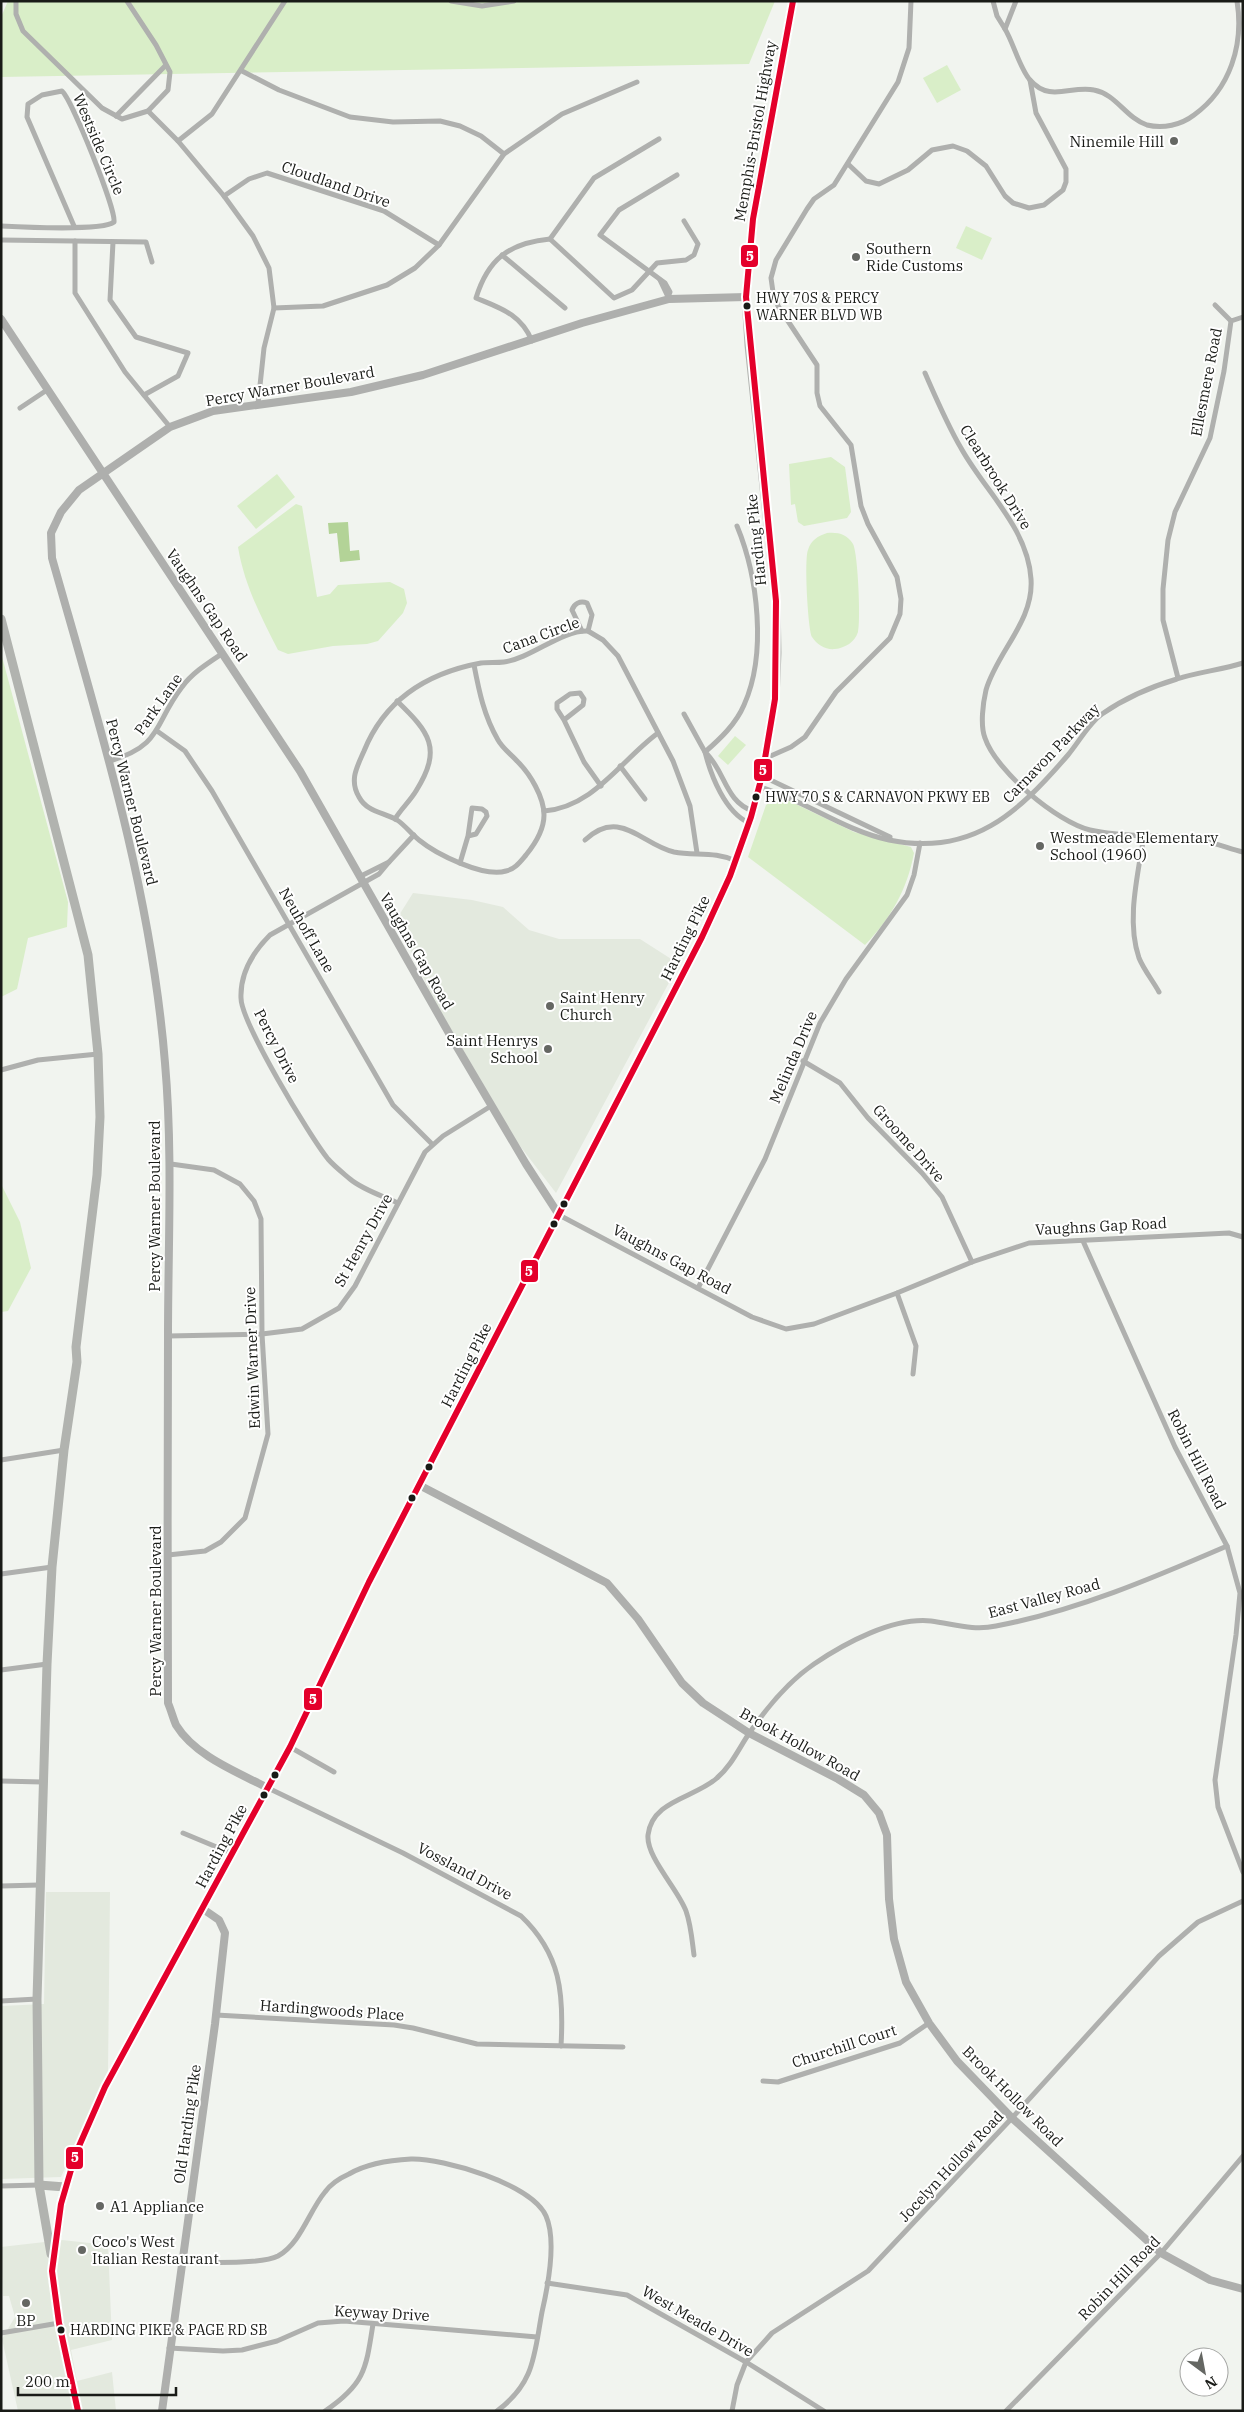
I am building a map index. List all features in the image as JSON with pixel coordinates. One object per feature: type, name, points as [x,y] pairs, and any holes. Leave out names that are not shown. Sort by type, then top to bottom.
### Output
[{"type":"main road","name":"Memphis-Bristol Highway","points":[[746,297],[752,219],[793,1]]},
{"type":"main road","name":"Harding Pike","points":[[78,2411],[59,2323],[52,2264],[57,2223],[65,2187],[76,2153],[105,2088],[290,1747],[336,1648],[702,937],[736,861],[750,823],[766,758],[776,684],[777,616],[746,297]]},
{"type":"main road","points":[[1,619],[83,931],[98,1054],[100,1117],[97,1175],[52,1567],[42,1782],[37,1999],[39,2185],[52,2264]]},
{"type":"main road","points":[[39,2185],[65,2187]]},
{"type":"street","points":[[16,1],[16,14],[23,31],[102,108],[122,120],[148,111],[168,90],[170,72],[127,1]]},
{"type":"street","points":[[178,141],[212,114],[242,71],[285,1]]},
{"type":"street","points":[[451,1],[482,6],[514,1]]},
{"type":"street","points":[[766,758],[792,747],[805,736],[832,697],[890,638],[900,614],[901,599],[897,577],[866,520],[861,506],[851,445],[820,406],[817,393],[818,368],[815,359],[781,311],[772,285],[772,273],[776,260],[806,209],[814,199],[832,187],[848,164],[903,71],[910,38],[911,1]]},
{"type":"street","points":[[848,164],[866,181],[879,184],[908,170],[932,150],[953,146],[967,152],[986,166],[1005,196],[1013,203],[1029,208],[1044,205],[1063,190],[1066,182],[1066,168],[1036,113],[1030,80],[997,16],[993,1]]},
{"type":"street","points":[[1005,29],[1016,1]]},
{"type":"street","points":[[1030,80],[1053,93],[1084,89],[1098,91],[1109,96],[1130,114],[1148,125],[1160,126],[1185,122],[1212,101],[1228,73],[1236,50],[1239,31],[1237,1]]},
{"type":"street","points":[[116,116],[166,65]]},
{"type":"street","points":[[242,71],[280,90],[350,117],[394,122],[440,121],[460,126],[481,136],[504,154]]},
{"type":"street","points":[[274,308],[323,306],[387,285],[415,268],[439,245],[504,154],[562,114],[637,82]]},
{"type":"street","name":"Westside Circle","points":[[62,91],[66,94],[115,216],[114,222],[110,226],[74,226],[27,117],[26,108],[28,104],[42,95],[62,91]]},
{"type":"street","points":[[148,111],[178,141],[224,196],[254,236],[269,268],[274,308],[264,348],[258,404]]},
{"type":"street","points":[[532,340],[527,328],[514,315],[476,298],[486,270],[502,255],[526,243],[550,239],[594,178],[659,139]]},
{"type":"street","name":"Cloudland Drive","points":[[224,196],[249,179],[266,173],[384,211],[439,245]]},
{"type":"street","points":[[669,298],[670,292],[665,283],[650,270],[600,235],[619,210],[677,175]]},
{"type":"street","points":[[550,239],[614,298],[632,290],[658,263],[686,260],[697,250],[698,244],[684,221]]},
{"type":"street","points":[[1,226],[34,228],[74,226]]},
{"type":"street","points":[[1,240],[146,242],[152,262]]},
{"type":"street","points":[[74,241],[75,293],[125,372],[170,426]]},
{"type":"street","points":[[113,242],[110,300],[136,337],[188,353],[178,376],[144,395]]},
{"type":"street","points":[[502,255],[565,308]]},
{"type":"street","name":"Percy Warner Boulevard","points":[[268,1788],[203,1752],[191,1743],[176,1725],[168,1703],[168,1336],[171,1164],[165,1062],[153,960],[135,861],[110,761],[52,558],[51,532],[61,512],[79,490],[102,472],[170,426],[213,411],[351,392],[423,375],[582,323],[669,298],[746,297]]},
{"type":"street","name":"Ellesmere Road","points":[[1215,305],[1231,321]]},
{"type":"street","name":"Ellesmere Road","points":[[1231,321],[1243,317]]},
{"type":"street","name":"Vaughns Gap Road","points":[[1,319],[300,771],[491,1106],[559,1215],[752,1317],[786,1329],[814,1324],[972,1262],[1029,1244],[1229,1233],[1243,1237]]},
{"type":"street","name":"Ellesmere Road","points":[[1178,678],[1163,620],[1163,589],[1168,540],[1175,512],[1210,438],[1224,371],[1231,321]]},
{"type":"street","name":"Clearbrook Drive","points":[[925,373],[961,449],[1006,514],[1025,549],[1032,579],[1022,621],[992,674],[986,691],[983,718],[984,738],[994,756],[1010,778],[1032,796],[1066,819],[1091,831],[1202,840],[1243,852]]},
{"type":"street","points":[[20,408],[47,390]]},
{"type":"street","points":[[705,752],[722,736],[742,709],[753,670],[757,626],[754,587],[748,556],[737,526]]},
{"type":"street","points":[[582,602],[586,603],[592,613],[585,631],[572,610],[574,606],[582,602]]},
{"type":"street","name":"Cana Circle","points":[[544,811],[542,827],[536,841],[514,868],[494,873],[460,863],[424,844],[395,819],[373,811],[364,804],[357,793],[354,782],[356,769],[371,735],[384,714],[414,687],[432,677],[474,665],[517,659],[585,631],[603,640],[618,656],[673,761],[686,792],[694,824],[697,854]]},
{"type":"street","name":"Park Lane","points":[[110,761],[130,755],[146,744],[157,731],[182,686],[200,668],[223,653]]},
{"type":"street","name":"Carnavon Parkway","points":[[760,787],[782,794],[855,829],[883,838],[920,843],[951,841],[976,834],[1006,818],[1032,796],[1100,715],[1135,694],[1178,678],[1243,663]]},
{"type":"street","points":[[474,665],[480,698],[494,733],[504,749],[523,767],[539,795],[544,811],[557,810],[575,803],[600,786],[636,750],[658,733]]},
{"type":"street","points":[[564,720],[583,705],[584,699],[580,693],[572,693],[558,703],[557,709],[584,762],[600,786]]},
{"type":"street","points":[[395,819],[421,781],[428,765],[431,746],[419,723],[397,701]]},
{"type":"street","points":[[684,714],[705,752],[728,804],[738,816],[750,823]]},
{"type":"street","name":"Neuhoff Lane","points":[[157,731],[185,751],[238,832],[393,1105],[432,1144]]},
{"type":"street","points":[[705,752],[713,759],[735,800],[753,811]]},
{"type":"street","points":[[620,766],[645,799]]},
{"type":"street","name":"Carnavon Parkway","points":[[762,776],[883,834],[905,842]]},
{"type":"street","points":[[460,863],[468,836],[472,808],[484,810],[487,813],[486,818],[476,834],[468,836]]},
{"type":"street","points":[[585,840],[602,830],[621,827],[636,832],[664,849],[681,853],[718,854],[736,861]]},
{"type":"street","name":"Percy Drive","points":[[398,1204],[352,1181],[328,1159],[302,1120],[248,1022],[240,999],[244,973],[256,949],[270,935],[389,862],[414,835]]},
{"type":"street","points":[[1144,835],[1133,908],[1136,946],[1140,961],[1159,992]]},
{"type":"street","name":"Melinda Drive","points":[[698,1288],[757,1175],[820,1023],[838,991],[907,895],[914,875],[920,843]]},
{"type":"street","points":[[1,1070],[38,1060],[98,1054]]},
{"type":"street","name":"Groome Drive","points":[[803,1061],[840,1083],[868,1118],[922,1173],[942,1197],[972,1262]]},
{"type":"street","name":"St Henry Drive","points":[[168,1336],[262,1334],[302,1329],[338,1308],[355,1286],[416,1166],[432,1144],[491,1106]]},
{"type":"street","name":"Edwin Warner Drive","points":[[168,1556],[205,1550],[221,1542],[244,1518],[268,1434],[262,1334],[261,1219],[254,1201],[240,1184],[214,1170],[171,1164]]},
{"type":"street","name":"Robin Hill Road","points":[[1083,1241],[1124,1337],[1175,1447],[1227,1546],[1240,1593],[1236,1636],[1215,1780],[1218,1807],[1243,1872]]},
{"type":"street","points":[[897,1293],[916,1346],[913,1374]]},
{"type":"street","points":[[1,1460],[64,1450]]},
{"type":"street","name":"Brook Hollow Road","points":[[419,1485],[607,1583],[638,1619],[682,1683],[703,1703],[749,1733],[838,1779],[864,1795],[879,1813],[887,1835],[889,1899],[894,1939],[906,1982],[929,2023],[957,2061],[1012,2118],[1161,2253],[1210,2280],[1243,2289]]},
{"type":"street","name":"East Valley Road","points":[[694,1955],[690,1926],[685,1909],[650,1850],[648,1836],[652,1820],[662,1808],[701,1790],[729,1767],[749,1733],[772,1702],[812,1665],[844,1645],[866,1635],[901,1624],[916,1621],[978,1628],[997,1626],[1080,1604],[1151,1579],[1227,1546]]},
{"type":"street","points":[[1,1574],[52,1567]]},
{"type":"street","points":[[1,1670],[47,1664]]},
{"type":"street","points":[[290,1747],[334,1772]]},
{"type":"street","points":[[1,1781],[42,1782]]},
{"type":"street","name":"Vossland Drive","points":[[268,1788],[403,1853],[521,1916],[534,1928],[546,1946],[559,1974],[562,2018],[561,2046]]},
{"type":"street","points":[[183,1833],[231,1853]]},
{"type":"street","points":[[1,1886],[39,1885]]},
{"type":"street","name":"Jocelyn Hollow Road","points":[[732,2411],[737,2385],[746,2362],[772,2333],[868,2271],[1012,2118],[1159,1956],[1198,1922],[1243,1901]]},
{"type":"street","name":"Old Harding Pike","points":[[162,2411],[169,2348],[216,2014],[225,1933],[218,1920],[203,1909]]},
{"type":"street","points":[[1,2001],[37,1999]]},
{"type":"street","name":"Hardingwoods Place","points":[[216,2014],[394,2025],[477,2044],[623,2047]]},
{"type":"street","name":"Churchill Court","points":[[763,2081],[778,2082],[900,2043],[929,2023]]},
{"type":"street","name":"Robin Hill Road","points":[[1006,2411],[1161,2253],[1243,2156]]},
{"type":"street","points":[[181,2262],[260,2260],[279,2255],[298,2234],[325,2192],[337,2181],[365,2167],[412,2159],[473,2172],[520,2192],[534,2201],[545,2214],[551,2232],[548,2284],[528,2377],[520,2391],[497,2411]]},
{"type":"street","points":[[1,2186],[39,2185]]},
{"type":"street","name":"West Meade Drive","points":[[548,2284],[627,2295],[746,2362],[824,2411]]},
{"type":"street","name":"Keyway Drive","points":[[169,2348],[223,2351],[242,2350],[277,2341],[318,2324],[344,2321],[537,2337]]},
{"type":"street","points":[[1,2333],[59,2323]]},
{"type":"street","points":[[325,2411],[348,2393],[361,2378],[368,2357],[373,2324]]},
{"type":"shaded area","points":[[8,1],[775,1],[749,64],[1,77],[1,17]]},
{"type":"shaded area","points":[[947,65],[961,90],[937,103],[923,78]]},
{"type":"shaded area","points":[[966,226],[992,238],[982,260],[956,248]]},
{"type":"shaded area","points":[[831,457],[845,467],[851,512],[847,518],[804,526],[798,522],[795,504],[791,505],[789,464]]},
{"type":"shaded area","points":[[277,474],[295,497],[256,529],[237,506]]},
{"type":"shaded area","points":[[296,504],[302,506],[317,597],[330,594],[338,585],[390,582],[404,589],[407,603],[403,613],[378,641],[288,654],[278,650],[259,613],[244,574],[238,547]]},
{"type":"shaded area","points":[[348,522],[350,551],[359,550],[360,560],[340,562],[337,533],[329,534],[328,523]]},
{"type":"shaded area","points":[[827,533],[842,534],[851,541],[855,550],[858,573],[858,632],[855,639],[849,644],[835,649],[828,649],[822,646],[812,637],[806,579],[808,550],[815,539]]},
{"type":"shaded area","points":[[1,653],[68,902],[67,927],[28,938],[17,989],[1,997]]},
{"type":"shaded area","points":[[735,736],[746,745],[728,765],[718,756]]},
{"type":"shaded area","points":[[776,798],[783,798],[854,832],[911,847],[914,853],[911,866],[897,903],[883,924],[865,945],[748,857],[766,805]]},
{"type":"shaded area","name":"Saint Henrys School","points":[[413,893],[472,900],[503,907],[529,930],[559,939],[640,939],[679,964],[556,1193],[517,1142],[434,1000],[396,920]]},
{"type":"shaded area","points":[[1,1184],[20,1222],[31,1268],[8,1311],[1,1312]]},
{"type":"shaded area","points":[[46,1892],[110,1892],[108,2072],[61,2177],[1,2179],[1,2006],[44,2004]]},
{"type":"shaded area","points":[[62,2240],[108,2245],[112,2340],[71,2350],[77,2381],[112,2372],[116,2411],[18,2411],[2,2339],[15,2317],[9,2296],[3,2296],[1,2247]]},
{"type":"transit line","name":"5","points":[[78,2411],[59,2323],[52,2271],[61,2204],[76,2153],[105,2087],[290,1747],[369,1582],[702,937],[730,876],[751,817],[762,776],[775,699],[776,601],[746,297],[753,219],[793,1]]},
{"type":"place","name":"Ninemile Hill","points":[[1174,141]]},
{"type":"place","name":"Southern Ride Customs","points":[[856,257]]},
{"type":"place","name":"HWY 70S & PERCY WARNER BLVD WB","points":[[747,306]]},
{"type":"place","name":"HWY 70 S & CARNAVON PKWY EB","points":[[756,797]]},
{"type":"place","name":"Westmeade Elementary School (1960)","points":[[1040,846]]},
{"type":"place","name":"Saint Henry Church","points":[[550,1006]]},
{"type":"place","name":"Saint Henrys School","points":[[548,1049]]},
{"type":"place","name":"A1 Appliance","points":[[100,2206]]},
{"type":"place","name":"Coco's West Italian Restaurant","points":[[82,2250]]},
{"type":"place","name":"BP","points":[[26,2303]]},
{"type":"place","name":"HARDING PIKE & PAGE RD SB","points":[[61,2330]]}]
